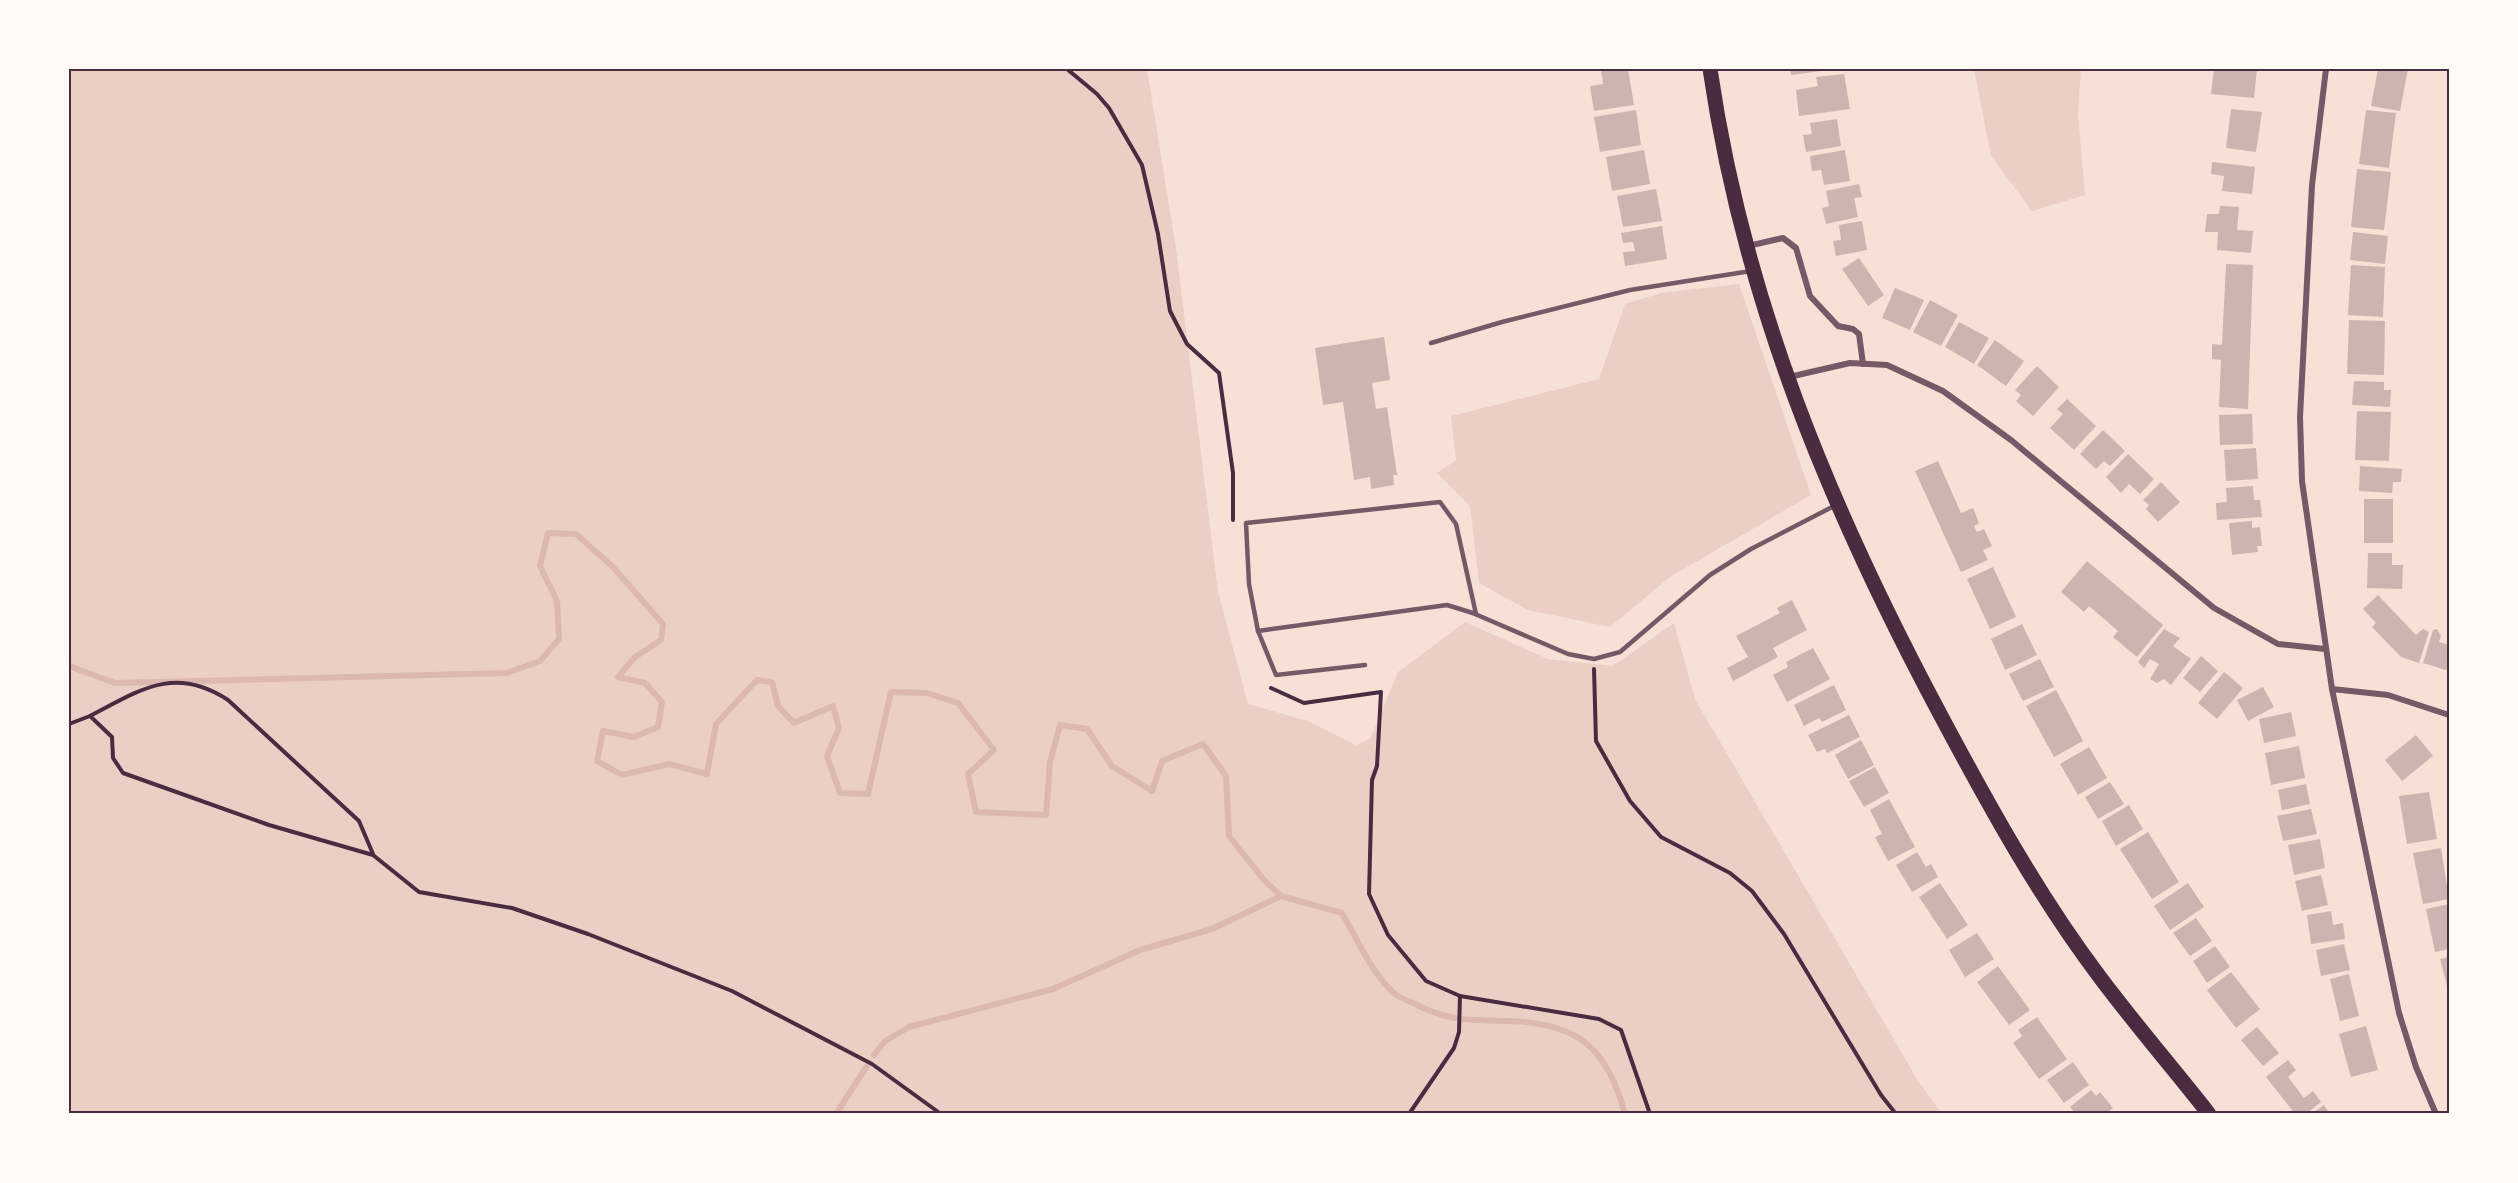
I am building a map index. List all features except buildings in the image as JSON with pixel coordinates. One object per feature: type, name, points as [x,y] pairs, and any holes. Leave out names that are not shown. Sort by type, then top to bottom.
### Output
[{"type":"highway","points":[[1710,69],[1717,117],[1753,271],[1786,378],[1836,505],[1897,634],[1995,817],[2098,975],[2209,1114]]},
{"type":"street","points":[[2326,69],[2312,184],[2301,417],[2302,481],[2332,689],[2399,1013],[2416,1067],[2436,1114]]},
{"type":"street","points":[[1748,246],[1783,238],[1796,248],[1810,296],[1838,326],[1853,329],[1859,334],[1863,364]]},
{"type":"street","points":[[1786,378],[1850,363],[1887,365],[1943,391],[2011,440],[2214,608],[2278,644],[2325,649]]},
{"type":"street","points":[[2332,689],[2388,695],[2449,715]]},
{"type":"lane","points":[[1431,343],[1502,322],[1630,290],[1753,271]]},
{"type":"lane","points":[[1365,665],[1276,675],[1258,631],[1249,584],[1246,523],[1440,502],[1456,524],[1476,614]]},
{"type":"lane","points":[[1469,611],[1568,654],[1594,659],[1620,652],[1718,570],[1751,549],[1836,505]]},
{"type":"lane","points":[[1258,631],[1447,605],[1476,614]]},
{"type":"path","points":[[1067,69],[1097,94],[1109,108],[1143,165],[1158,234],[1170,310],[1186,344],[1219,373],[1233,473],[1233,526]]},
{"type":"path","points":[[1594,659],[1596,741],[1630,801],[1661,837],[1730,873],[1752,891],[1784,934],[1881,1095],[1896,1114]]},
{"type":"path","points":[[69,724],[149,686],[177,683],[207,686],[228,700],[359,821],[373,855]]},
{"type":"path","points":[[1269,686],[1304,703],[1381,692],[1377,766],[1372,780],[1369,894],[1388,934],[1426,981],[1460,996],[1599,1018],[1621,1030],[1650,1114]]},
{"type":"path","points":[[90,716],[112,737],[113,758],[123,773],[269,825],[373,855],[418,892],[512,908],[588,934],[732,992],[872,1064],[941,1114]]},
{"type":"path","points":[[1409,1114],[1454,1048],[1459,1032],[1460,996]]},
{"type":"shaded area","points":[[69,69],[1147,69],[1176,248],[1218,592],[1248,704],[1308,721],[1356,745],[1370,739],[1398,672],[1465,622],[1548,659],[1613,666],[1674,623],[1695,699],[1917,1079],[1942,1114],[69,1114]]},
{"type":"shaded area","points":[[1974,69],[2081,69],[2078,114],[2085,195],[2032,211],[1991,156]]},
{"type":"shaded area","points":[[1739,284],[1811,495],[1670,577],[1610,627],[1528,610],[1479,583],[1470,506],[1437,473],[1456,460],[1451,416],[1599,379],[1625,304],[1661,293]]},
{"type":"waterway","points":[[69,666],[115,683],[507,673],[540,661],[559,639],[557,601],[540,566],[548,533],[576,534],[612,566],[663,624],[661,640],[635,657],[618,677],[645,683],[662,702],[658,727],[634,737],[603,731],[597,761],[622,775],[669,764],[707,774],[716,724],[757,680],[772,682],[778,706],[794,723],[833,706],[839,728],[827,756],[840,793],[868,794],[891,692],[927,693],[958,703],[994,750],[968,774],[976,812],[1046,815],[1050,762],[1060,725],[1087,729],[1112,766],[1152,791],[1162,761],[1203,744],[1226,776],[1229,836],[1264,880],[1281,896],[1342,913],[1379,977],[1395,994],[1427,1010],[1450,1017],[1472,1020],[1533,1023],[1554,1027],[1572,1034],[1599,1056],[1618,1091],[1625,1114]]},
{"type":"waterway","points":[[874,1055],[885,1041],[909,1027],[1053,989],[1140,950],[1212,929],[1281,896]]},
{"type":"waterway","points":[[836,1114],[867,1066]]}]
